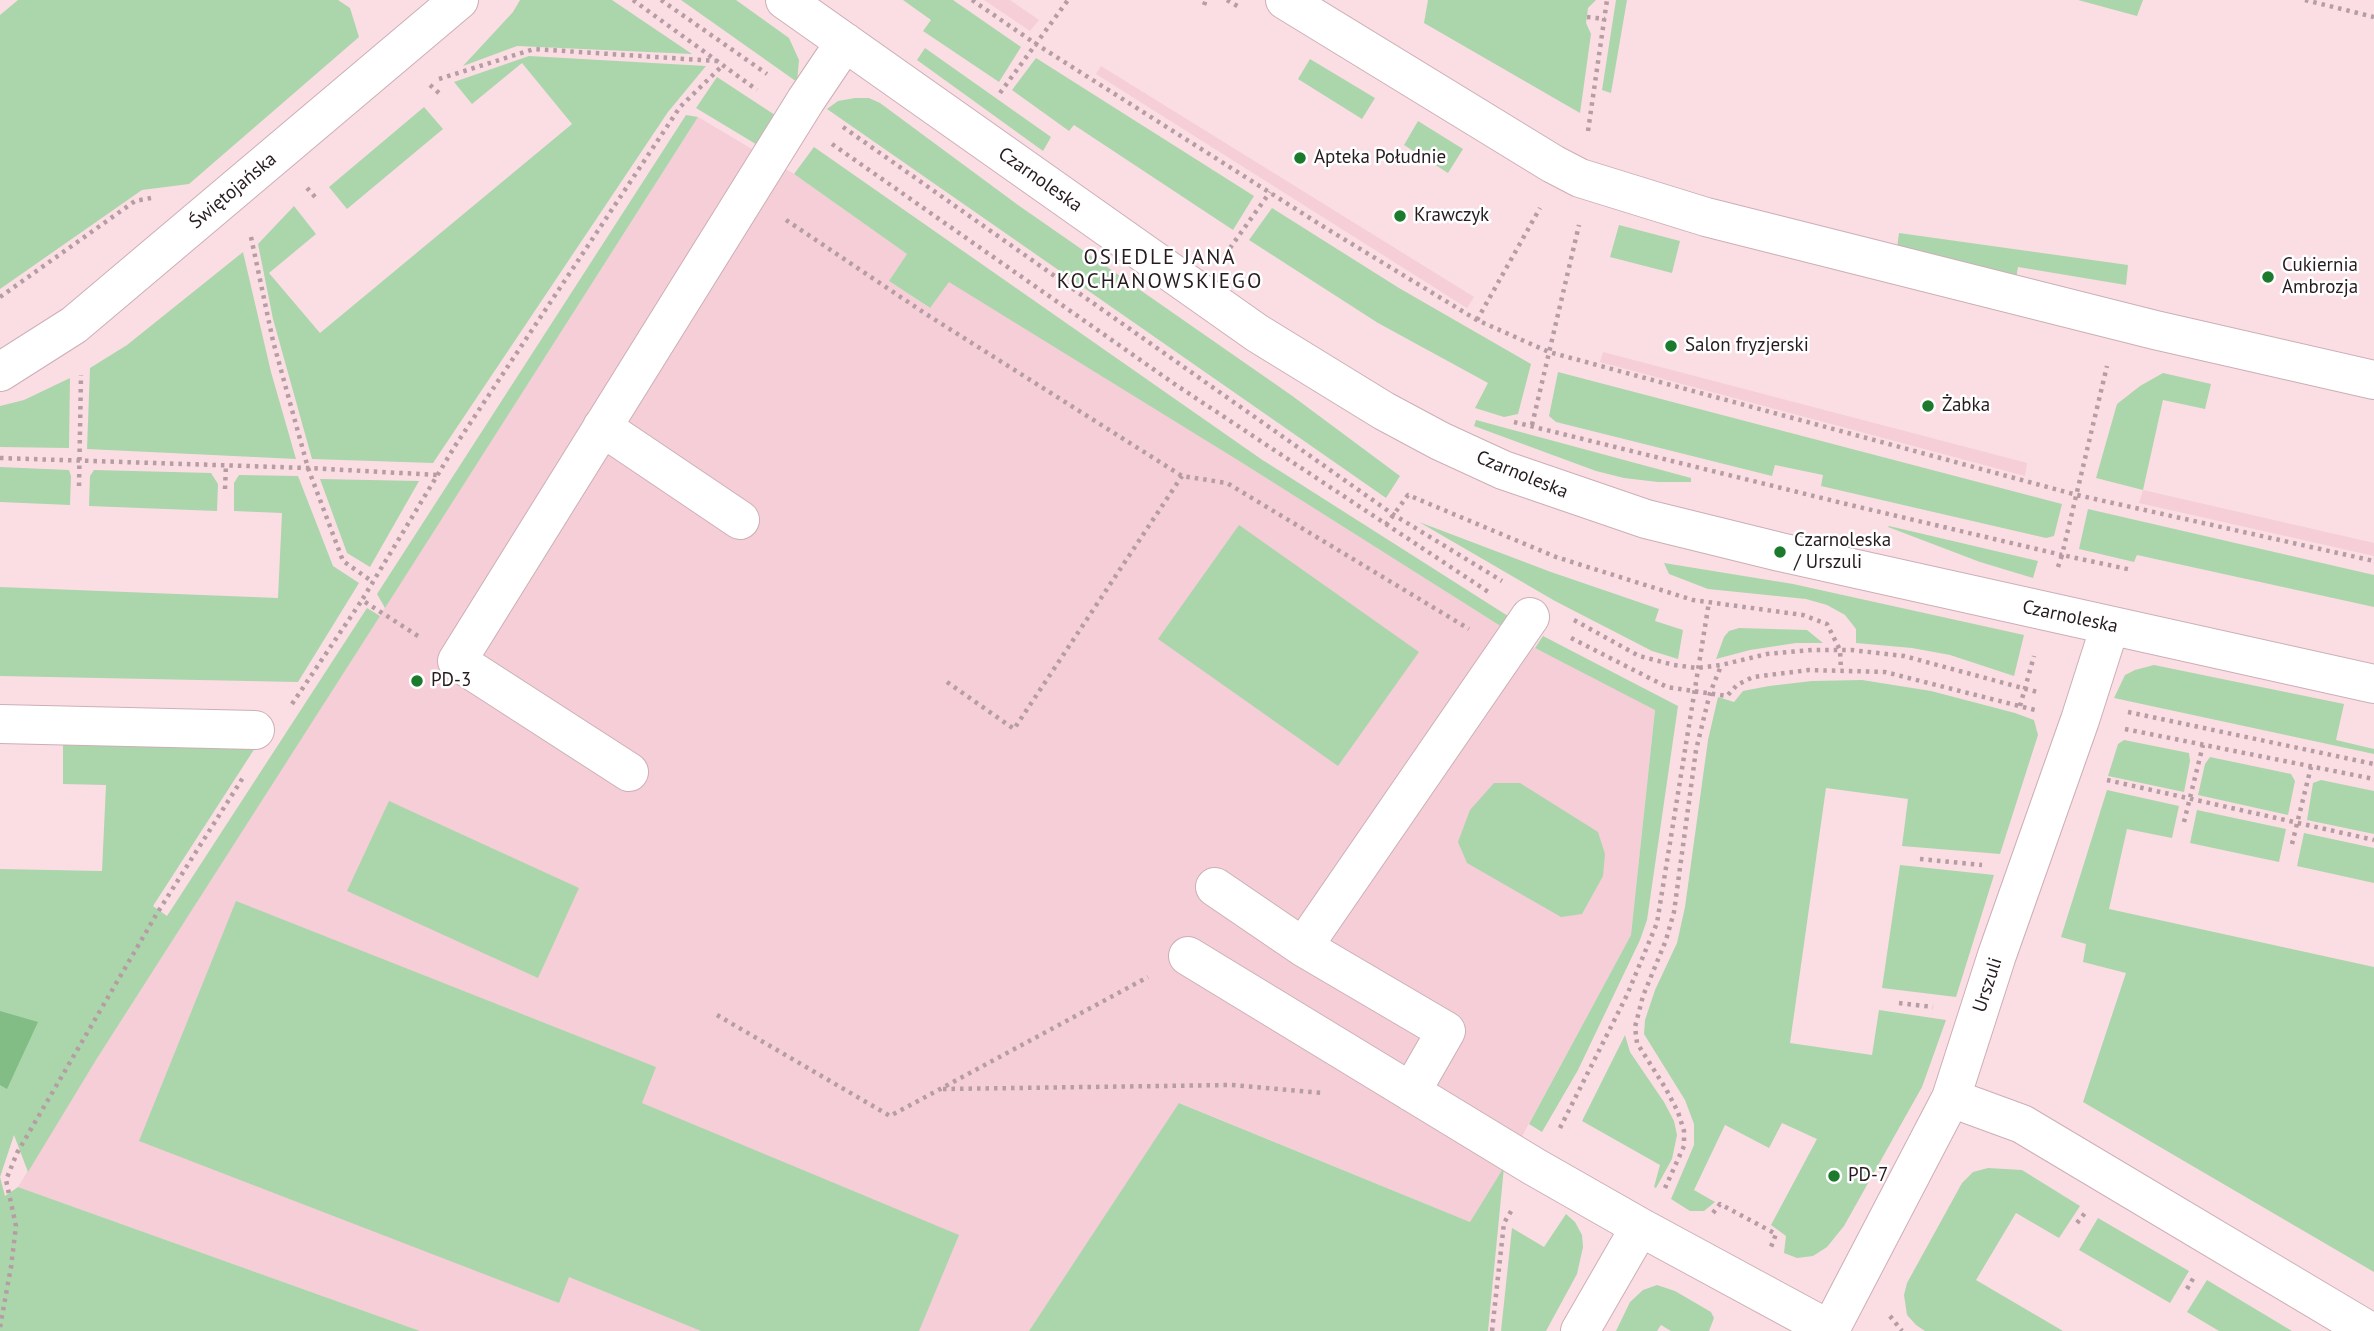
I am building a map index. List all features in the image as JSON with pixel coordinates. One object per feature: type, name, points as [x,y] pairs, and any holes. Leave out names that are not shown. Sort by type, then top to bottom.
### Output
[{"type":"street","name":"Świętojańska","points":[[0,372],[74,324],[459,0]]},
{"type":"street","name":"Czarnoleska","points":[[785,0],[1256,333],[1384,411],[1503,470],[1646,519],[1780,552],[2374,684]]},
{"type":"street","points":[[1285,0],[1580,178],[1733,223],[2155,330],[2374,380]]},
{"type":"street","points":[[629,772],[457,661],[845,42]]},
{"type":"street","points":[[602,428],[740,520]]},
{"type":"street","points":[[1303,947],[1530,617]]},
{"type":"street","name":"Urszuli","points":[[1831,1331],[1951,1098],[2110,626]]},
{"type":"street","points":[[0,724],[255,730]]},
{"type":"street","points":[[1215,887],[1303,947],[1446,1031],[1411,1092]]},
{"type":"street","points":[[1188,956],[1536,1167],[1831,1331]]},
{"type":"street","points":[[1951,1098],[2022,1124],[2369,1331]]},
{"type":"street","points":[[1580,1331],[1640,1227]]},
{"type":"path","points":[[972,0],[1036,44],[1477,320],[1549,352],[2077,495],[2374,561]]},
{"type":"path","points":[[1000,93],[1068,0]]},
{"type":"path","points":[[1580,178],[1607,0]]},
{"type":"path","points":[[2305,0],[2374,17]]},
{"type":"path","points":[[1587,17],[1605,19]]},
{"type":"path","points":[[440,94],[428,82],[534,50],[716,61]]},
{"type":"path","points":[[457,661],[362,600],[541,314],[680,107],[722,65]]},
{"type":"path","points":[[304,184],[316,198]]},
{"type":"path","points":[[1220,263],[1270,192]]},
{"type":"path","points":[[0,297],[135,201],[183,193],[195,195],[214,207]]},
{"type":"path","points":[[747,195],[926,314],[1182,475],[1227,483],[1506,651]]},
{"type":"path","points":[[1532,425],[1580,221]]},
{"type":"path","points":[[249,229],[273,341],[308,468],[343,561],[373,582]]},
{"type":"path","points":[[1510,421],[2062,555],[2109,359]]},
{"type":"path","points":[[79,486],[81,362]]},
{"type":"path","points":[[0,458],[438,475]]},
{"type":"path","points":[[225,489],[226,465]]},
{"type":"path","points":[[947,682],[1014,729],[1182,475]]},
{"type":"path","points":[[1387,525],[1408,495],[1556,556],[1693,600],[1803,615],[1827,624],[1840,650],[1841,670]]},
{"type":"path","points":[[1492,1331],[1504,1223],[1553,1141],[1627,995],[1657,923],[1709,602]]},
{"type":"path","points":[[1640,1227],[1658,1201],[1679,1160],[1684,1146],[1684,1131],[1666,1089],[1637,1043],[1635,1027],[1643,996],[1666,940],[1674,912],[1696,750],[1710,693],[1721,665]]},
{"type":"path","points":[[2184,822],[2203,745]]},
{"type":"path","points":[[2291,844],[2311,766]]},
{"type":"path","points":[[2096,778],[2374,840]]},
{"type":"path","points":[[1920,859],[1988,866]]},
{"type":"path","points":[[0,1327],[16,1226],[6,1180],[17,1153],[156,915]]},
{"type":"path","points":[[717,1016],[890,1116],[1188,956]]},
{"type":"path","points":[[940,1089],[1232,1085],[1325,1094]]},
{"type":"path","points":[[1890,1306],[1890,1317],[1902,1331]]},
{"type":"shaded area","points":[[984,0],[1010,0],[1039,20],[1030,31]]},
{"type":"shaded area","points":[[1101,66],[1474,297],[1467,308],[1096,74]]},
{"type":"shaded area","points":[[698,117],[794,174],[907,254],[889,281],[929,308],[948,281],[1535,648],[1655,709],[1631,935],[1513,1153],[1470,1222],[1180,1103],[1029,1331],[420,1331],[18,1187],[96,1060]]},
{"type":"shaded area","points":[[1603,352],[2027,463],[2025,476],[1600,362]]},
{"type":"shaded area","points":[[2143,490],[2374,543],[2374,556],[2139,503]]},
{"type":"green space","points":[[18,0],[338,0],[350,8],[359,37],[189,184],[142,190],[0,289],[0,15]]},
{"type":"green space","points":[[520,0],[612,0],[692,54],[517,46],[463,66],[513,12]]},
{"type":"green space","points":[[681,0],[736,0],[789,38],[799,60],[797,82]]},
{"type":"green space","points":[[903,0],[953,0],[1021,47],[999,82],[923,31],[931,20]]},
{"type":"green space","points":[[1428,0],[1596,0],[1588,8],[1586,23],[1591,34],[1580,113],[1424,23]]},
{"type":"green space","points":[[1616,0],[1627,0],[1611,93],[1602,90]]},
{"type":"green space","points":[[2078,0],[2143,0],[2137,16]]},
{"type":"green space","points":[[925,48],[1051,137],[1043,151],[917,60]]},
{"type":"green space","points":[[529,56],[706,66],[668,112],[433,463],[312,459],[273,319],[258,244],[294,206],[316,234],[269,273],[320,333],[572,124],[522,63],[472,104],[454,82]]},
{"type":"green space","points":[[1036,58],[1254,196],[1233,230],[1074,125],[1069,131],[1012,90]]},
{"type":"green space","points":[[1310,59],[1375,98],[1362,119],[1298,79]]},
{"type":"green space","points":[[717,77],[778,117],[759,146],[696,108]]},
{"type":"green space","points":[[869,98],[880,103],[1018,205],[1291,395],[1400,476],[1386,498],[827,109],[838,101]]},
{"type":"green space","points":[[424,107],[443,129],[347,209],[329,187]]},
{"type":"green space","points":[[686,115],[698,117],[385,608],[377,594]]},
{"type":"green space","points":[[1418,121],[1463,149],[1448,173],[1404,145]]},
{"type":"green space","points":[[814,147],[1261,459],[1508,616],[1502,627],[949,282],[930,308],[889,281],[907,254],[794,174]]},
{"type":"green space","points":[[1272,208],[1399,288],[1531,364],[1518,414],[1504,417],[1475,408],[1488,383],[1378,323],[1249,240]]},
{"type":"green space","points":[[1619,225],[1680,241],[1672,273],[1610,257]]},
{"type":"green space","points":[[1899,233],[2128,265],[2126,285],[2018,267],[2016,279],[1897,248]]},
{"type":"green space","points":[[243,252],[271,372],[296,459],[87,449],[90,368],[127,345]]},
{"type":"green space","points":[[1558,372],[2062,504],[2054,536],[2046,538],[1821,486],[1823,475],[1775,465],[1772,476],[1556,422],[1549,416]]},
{"type":"green space","points":[[2163,373],[2211,384],[2205,409],[2163,400],[2143,490],[2096,478],[2117,404]]},
{"type":"green space","points":[[70,378],[69,448],[0,447],[0,406],[24,400]]},
{"type":"green space","points":[[1476,420],[1691,478],[1691,482],[1658,482],[1596,471],[1474,426]]},
{"type":"green space","points":[[0,467],[69,470],[70,505],[0,502]]},
{"type":"green space","points":[[94,470],[211,473],[218,484],[217,511],[89,506],[90,476]]},
{"type":"green space","points":[[239,475],[298,476],[333,566],[359,583],[298,682],[0,676],[0,587],[278,598],[282,513],[234,511],[234,483]]},
{"type":"green space","points":[[320,479],[419,481],[370,567],[347,553]]},
{"type":"green space","points":[[2088,509],[2374,575],[2374,607],[2137,555],[2134,562],[2079,549]]},
{"type":"green space","points":[[1419,522],[1659,609],[1655,621],[1683,630],[1678,659],[1652,651],[1555,601]]},
{"type":"green space","points":[[1239,525],[1419,652],[1338,766],[1158,639]]},
{"type":"green space","points":[[1889,526],[2038,561],[2033,578],[1980,562]]},
{"type":"green space","points":[[1664,563],[1793,584],[2024,635],[2014,676],[1950,655],[1912,648],[1856,643],[1856,629],[1845,615],[1827,605],[1806,599],[1708,589],[1669,574]]},
{"type":"green space","points":[[367,608],[380,616],[96,1060],[28,1172],[14,1135],[0,1177],[0,869],[102,871],[106,785],[63,784],[63,745],[255,748],[153,906],[167,916]]},
{"type":"green space","points":[[1739,628],[1807,630],[1823,643],[1796,643],[1750,650],[1716,659],[1724,637],[1729,631]]},
{"type":"green space","points":[[1543,636],[1678,706],[1647,920],[1578,1070],[1542,1132],[1529,1124],[1631,935],[1655,710],[1535,648]]},
{"type":"green space","points":[[2154,665],[2344,704],[2336,740],[2374,749],[2374,754],[2114,698],[2125,675]]},
{"type":"green space","points":[[1862,680],[1931,691],[2015,713],[2034,720],[2038,735],[2000,854],[1902,846],[1908,799],[1826,788],[1790,1043],[1872,1055],[1879,1010],[1946,1020],[1922,1087],[1844,1226],[1827,1247],[1813,1256],[1797,1258],[1784,1253],[1786,1236],[1771,1225],[1817,1139],[1782,1123],[1769,1148],[1725,1125],[1694,1190],[1715,1202],[1704,1211],[1690,1211],[1671,1199],[1694,1145],[1694,1124],[1685,1100],[1644,1034],[1645,1020],[1655,990],[1677,943],[1685,907],[1708,740],[1718,697],[1734,702],[1743,691],[1769,686],[1812,681]]},
{"type":"green space","points":[[2124,740],[2189,753],[2184,792],[2108,776],[2118,744]]},
{"type":"green space","points":[[2210,757],[2291,774],[2295,781],[2288,815],[2198,795],[2205,764]]},
{"type":"green space","points":[[2321,780],[2374,791],[2374,834],[2307,820],[2313,783]]},
{"type":"green space","points":[[1494,783],[1520,783],[1598,832],[1605,854],[1603,876],[1582,914],[1561,917],[1467,863],[1458,842],[1470,810]]},
{"type":"green space","points":[[2107,790],[2179,806],[2172,838],[2127,829],[2109,909],[2374,967],[2374,1272],[2083,1102],[2126,973],[2083,962],[2086,944],[2061,937]]},
{"type":"green space","points":[[389,801],[579,888],[538,978],[347,891]]},
{"type":"green space","points":[[2197,810],[2286,829],[2279,862],[2190,843]]},
{"type":"green space","points":[[2304,833],[2374,848],[2374,883],[2297,866]]},
{"type":"green space","points":[[1900,865],[1994,875],[1956,997],[1882,988]]},
{"type":"green space","points":[[236,901],[656,1067],[642,1103],[959,1235],[919,1331],[701,1331],[569,1277],[559,1303],[139,1141]]},
{"type":"green space","points":[[0,1011],[38,1022],[7,1089],[0,1085]]},
{"type":"green space","points":[[1625,1035],[1630,1052],[1674,1121],[1677,1135],[1672,1159],[1656,1188],[1654,1187],[1660,1165],[1582,1121]]},
{"type":"green space","points":[[1179,1103],[1470,1222],[1504,1167],[1488,1331],[1029,1331]]},
{"type":"green space","points":[[1988,1168],[2022,1170],[2080,1206],[2059,1238],[2016,1213],[1976,1280],[2063,1331],[1925,1331],[1907,1315],[1904,1295],[1907,1283],[1962,1183],[1973,1172]]},
{"type":"green space","points":[[0,1177],[5,1196],[18,1187],[420,1331],[0,1331]]},
{"type":"green space","points":[[1566,1214],[1575,1222],[1582,1235],[1583,1247],[1577,1274],[1546,1331],[1501,1331],[1512,1228],[1544,1247]]},
{"type":"green space","points":[[2098,1218],[2189,1271],[2170,1303],[2079,1250]]},
{"type":"green space","points":[[2207,1280],[2292,1331],[2219,1331],[2187,1312]]},
{"type":"green space","points":[[1657,1285],[1675,1291],[1711,1312],[1714,1318],[1709,1331],[1671,1331],[1661,1325],[1657,1331],[1616,1331],[1630,1302],[1643,1290]]},
{"type":"place","name":"Apteka Południe","points":[[1300,158]]},
{"type":"place","name":"Krawczyk","points":[[1400,216]]},
{"type":"place","name":"Cukiernia Ambrozja","points":[[2268,277]]},
{"type":"place","name":"Salon fryzjerski","points":[[1671,346]]},
{"type":"place","name":"Żabka","points":[[1928,406]]},
{"type":"place","name":"Czarnoleska / Urszuli","points":[[1780,552]]},
{"type":"place","name":"PD-3","points":[[417,681]]},
{"type":"place","name":"PD-7","points":[[1834,1176]]},
{"type":"district","name":"OSIEDLE JANA KOCHANOWSKIEGO","points":[[1160,270]]}]
